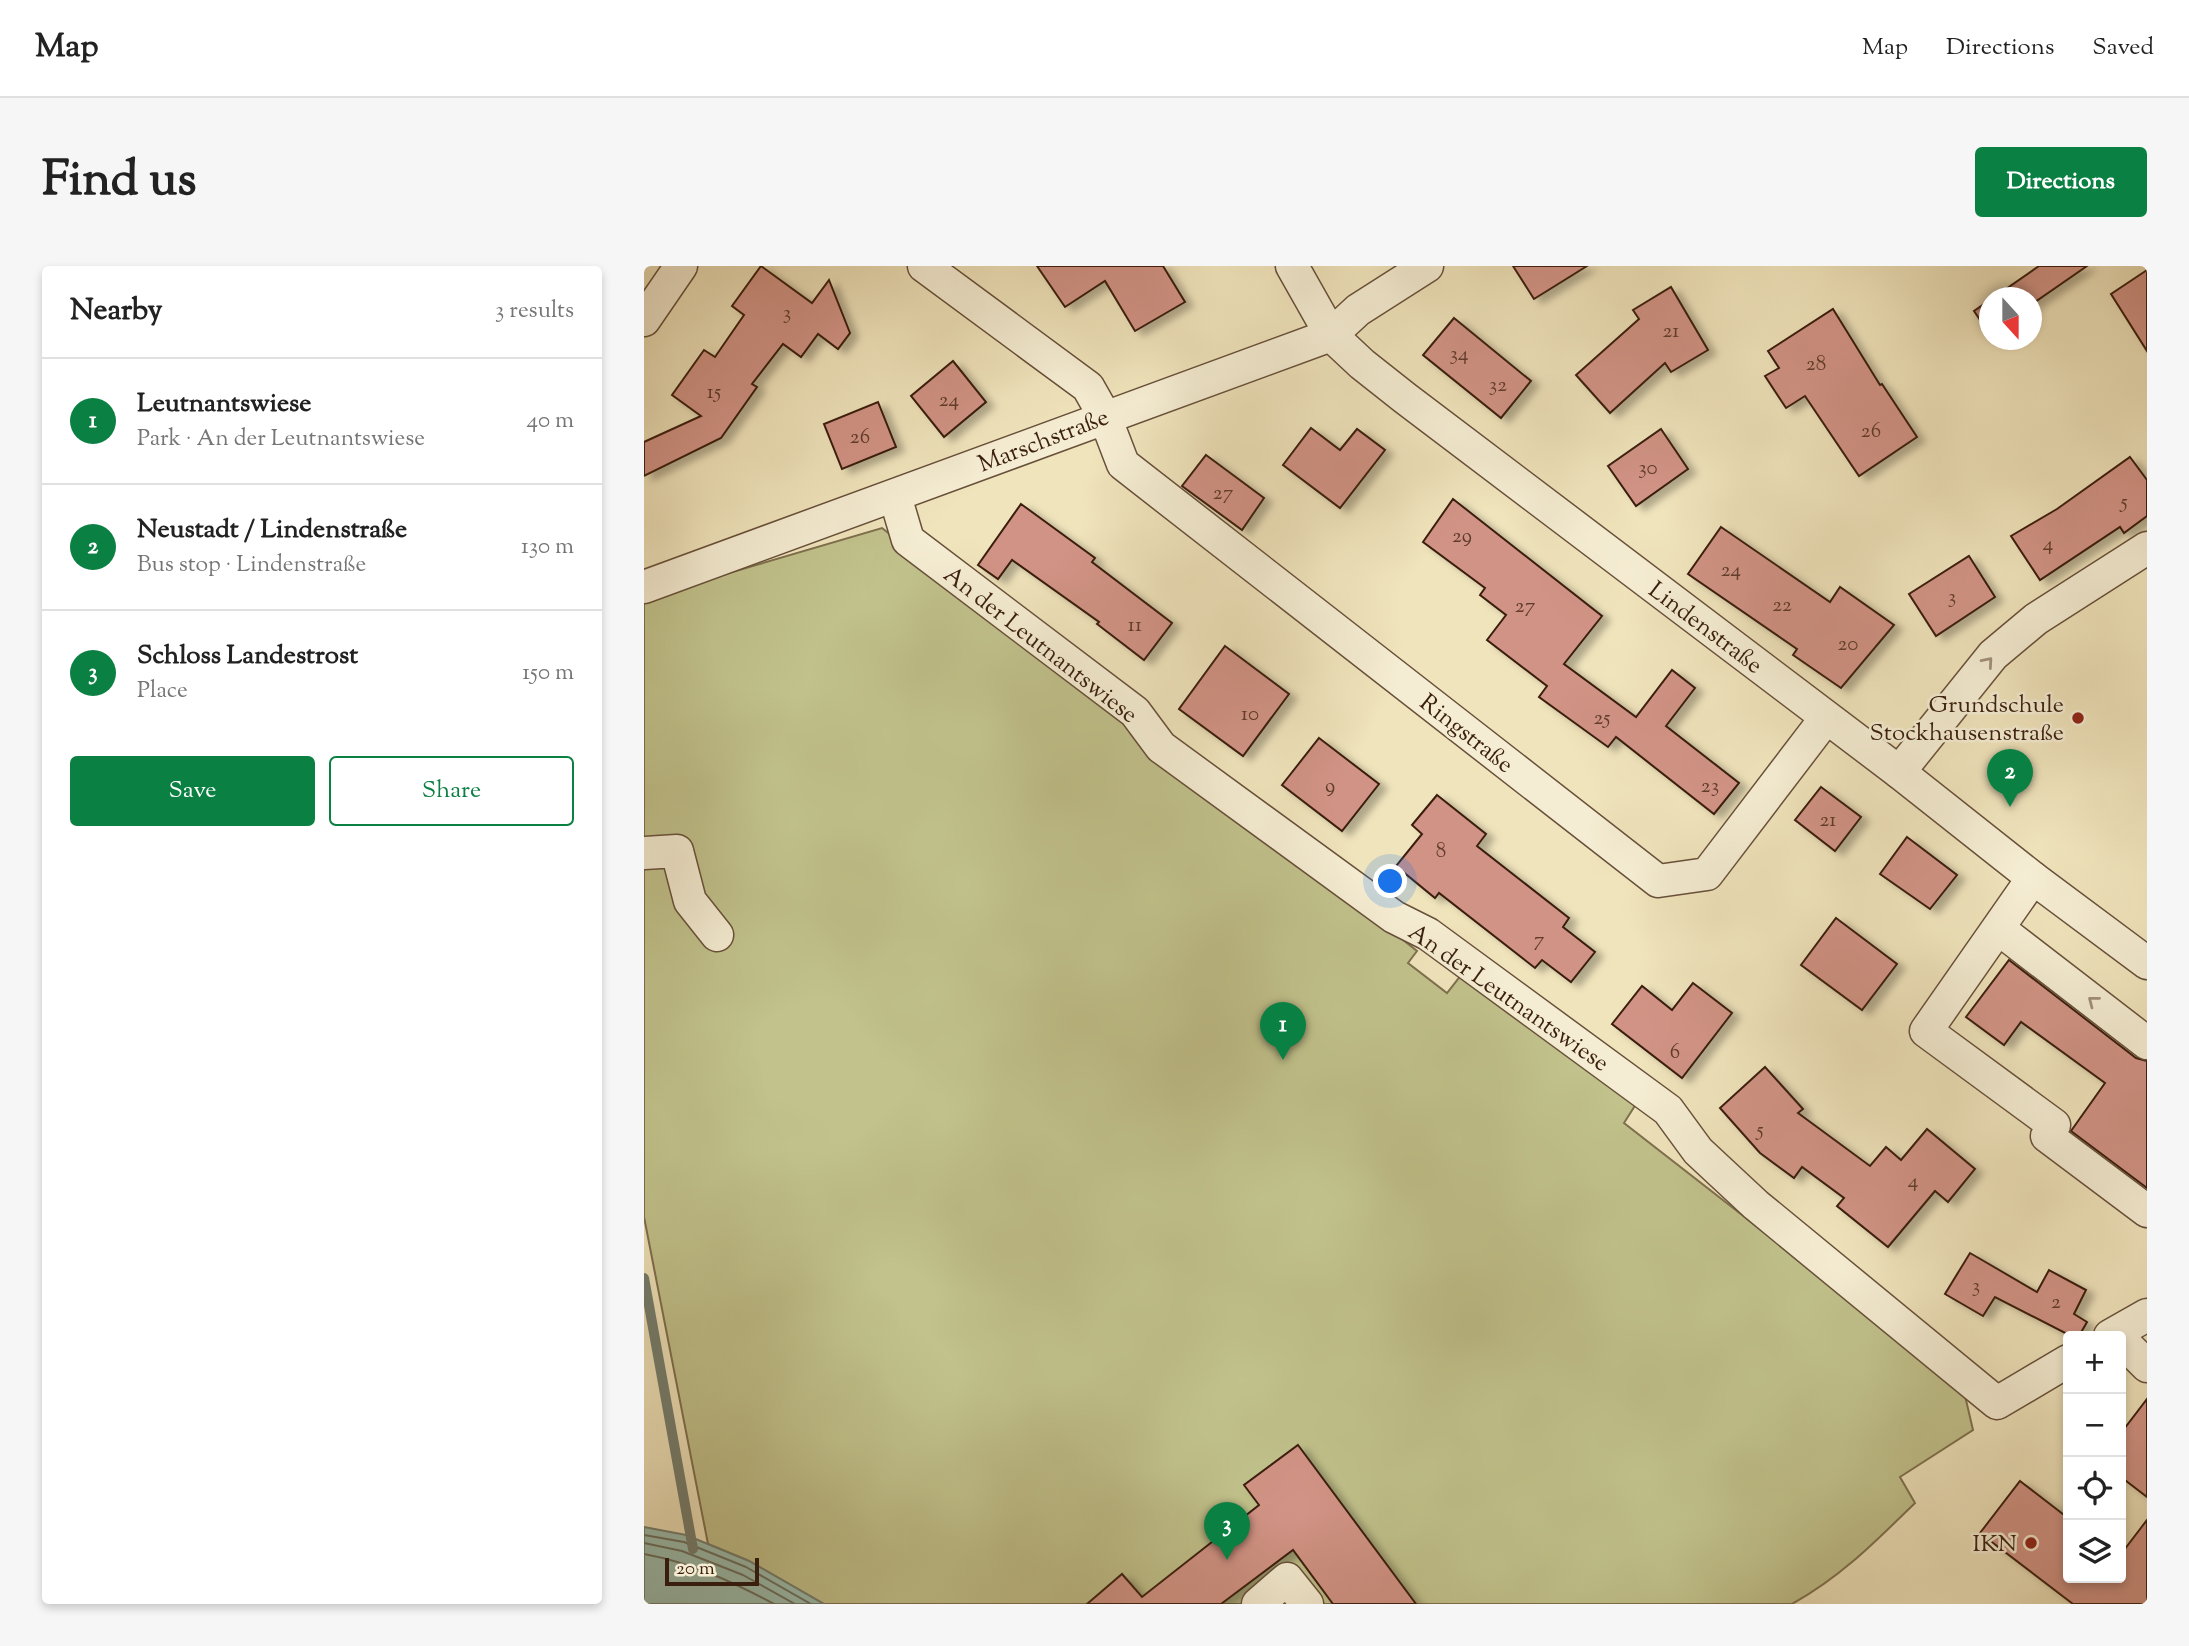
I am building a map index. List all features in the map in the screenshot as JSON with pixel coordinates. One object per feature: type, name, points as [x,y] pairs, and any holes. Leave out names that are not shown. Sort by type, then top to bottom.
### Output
[{"type":"street","points":[[644,320],[681,266]]},
{"type":"street","name":"Ringstraße","points":[[924,266],[1088,387],[1105,416],[1123,464],[1658,881],[1707,874],[1826,718]]},
{"type":"street","name":"Lindenstraße","points":[[1292,266],[1331,334],[1405,398],[2147,963]]},
{"type":"street","name":"Marschstraße","points":[[644,587],[1331,334],[1358,310],[1427,266]]},
{"type":"street","name":"An der Leutnantswiese","points":[[895,496],[908,540],[1135,712],[1161,747],[1394,917],[1428,934],[1668,1110],[1698,1151],[1756,1205],[1997,1402],[2063,1364]]},
{"type":"street","points":[[1899,772],[1993,655],[2036,619],[2147,548]]},
{"type":"street","points":[[644,853],[677,851],[690,901],[717,935]]},
{"type":"street","points":[[2033,878],[1926,1031],[2054,1125],[2047,1136],[2147,1211]]},
{"type":"street","points":[[1999,929],[2147,1043]]},
{"type":"street","points":[[2124,1331],[2147,1315]]},
{"type":"street","points":[[2126,1346],[2147,1366]]},
{"type":"street","points":[[1258,1604],[1287,1579],[1307,1604]]},
{"type":"green space","points":[[882,528],[1417,951],[1408,963],[1447,993],[1462,974],[1636,1104],[1624,1123],[1963,1387],[1973,1430],[1900,1477],[1915,1503],[1842,1570],[1792,1604],[824,1604],[749,1561],[708,1544],[644,1217],[644,598]]},
{"type":"water","points":[[644,1527],[686,1535],[749,1561],[824,1604],[644,1604]]},
{"type":"building","points":[[761,266],[812,303],[829,280],[850,333],[838,349],[818,334],[801,357],[783,344],[752,384],[757,387],[721,438],[644,476],[644,442],[701,416],[672,395],[704,350],[715,357],[744,315],[732,306]]},
{"type":"building","points":[[1037,266],[1163,266],[1185,302],[1135,331],[1105,281],[1065,307]]},
{"type":"building","points":[[1513,266],[1587,266],[1534,299]]},
{"type":"building","points":[[2039,266],[2087,266],[2042,297],[2042,287],[2009,287]]},
{"type":"building","points":[[2147,270],[2147,351],[2111,294]]},
{"type":"building","points":[[1671,287],[1708,350],[1671,372],[1665,363],[1610,413],[1576,375],[1639,319],[1633,310]]},
{"type":"building","points":[[1833,309],[1880,385],[1882,384],[1917,437],[1859,476],[1805,396],[1786,408],[1765,376],[1779,368],[1768,351]]},
{"type":"building","points":[[1454,318],[1531,381],[1501,418],[1423,355]]},
{"type":"building","points":[[953,361],[986,402],[944,437],[911,396]]},
{"type":"building","points":[[878,402],[896,447],[842,469],[824,424]]},
{"type":"building","points":[[1311,428],[1340,450],[1357,429],[1385,450],[1340,508],[1283,465]]},
{"type":"building","points":[[1661,429],[1688,469],[1636,506],[1608,466]]},
{"type":"building","points":[[1206,455],[1264,498],[1242,530],[1182,486]]},
{"type":"building","points":[[2130,457],[2147,480],[2147,516],[2124,533],[2120,527],[2040,580],[2011,536],[2057,509]]},
{"type":"building","points":[[1453,499],[1602,616],[1564,664],[1636,717],[1672,670],[1695,688],[1666,726],[1739,783],[1714,814],[1616,737],[1608,747],[1539,697],[1547,686],[1487,640],[1506,615],[1480,595],[1485,588],[1423,542]]},
{"type":"building","points":[[1021,504],[1095,558],[1092,562],[1172,623],[1144,660],[1097,624],[1099,622],[1012,560],[998,579],[978,565]]},
{"type":"building","points":[[1721,527],[1830,602],[1840,587],[1894,625],[1841,688],[1793,655],[1797,649],[1688,574]]},
{"type":"building","points":[[1969,556],[1995,597],[1936,636],[1909,594]]},
{"type":"building","points":[[1225,646],[1289,694],[1243,756],[1179,709]]},
{"type":"building","points":[[1319,738],[1379,784],[1342,831],[1282,785]]},
{"type":"building","points":[[1821,787],[1861,817],[1835,851],[1795,820]]},
{"type":"building","points":[[1437,795],[1486,834],[1477,846],[1569,918],[1563,927],[1595,952],[1571,982],[1542,960],[1535,968],[1439,893],[1435,898],[1396,866],[1422,834],[1412,825]]},
{"type":"building","points":[[1907,837],[1957,875],[1930,909],[1880,874]]},
{"type":"building","points":[[1836,918],[1897,964],[1862,1010],[1801,965]]},
{"type":"building","points":[[2009,960],[2136,1058],[2147,1061],[2147,1188],[2071,1131],[2105,1083],[2021,1022],[2004,1045],[1966,1017]]},
{"type":"building","points":[[1693,983],[1732,1013],[1682,1078],[1612,1024],[1642,986],[1672,1010]]},
{"type":"building","points":[[1765,1067],[1803,1109],[1798,1113],[1870,1166],[1886,1147],[1901,1160],[1927,1129],[1975,1169],[1948,1202],[1935,1191],[1888,1247],[1837,1206],[1844,1198],[1802,1167],[1794,1178],[1760,1153],[1720,1108]]},
{"type":"building","points":[[1970,1253],[2037,1292],[2049,1270],[2086,1290],[2074,1314],[2087,1322],[2082,1331],[2063,1332],[1995,1297],[1983,1316],[1945,1294]]},
{"type":"building","points":[[2147,1399],[2147,1497],[2126,1481],[2126,1426]]},
{"type":"building","points":[[1298,1445],[1416,1604],[1333,1604],[1293,1550],[1221,1604],[1087,1604],[1122,1574],[1142,1597],[1259,1505],[1244,1485]]},
{"type":"building","name":"IKN","points":[[2020,1481],[2063,1514],[2063,1583],[2126,1583],[2126,1547],[2147,1520],[2147,1604],[2073,1604],[1980,1533]]},
{"type":"waterway","points":[[644,1278],[693,1549]]},
{"type":"place","name":"Grundschule Stockhausenstraße","points":[[2078,718]]},
{"type":"place","name":"Neustadt / Lindenstraße","points":[[2010,807]]},
{"type":"place","name":"Leutnantswiese","points":[[1283,1060]]},
{"type":"place","name":"IKN","points":[[2031,1543]]},
{"type":"place","name":"Schloss Landestrost","points":[[1227,1560]]}]
